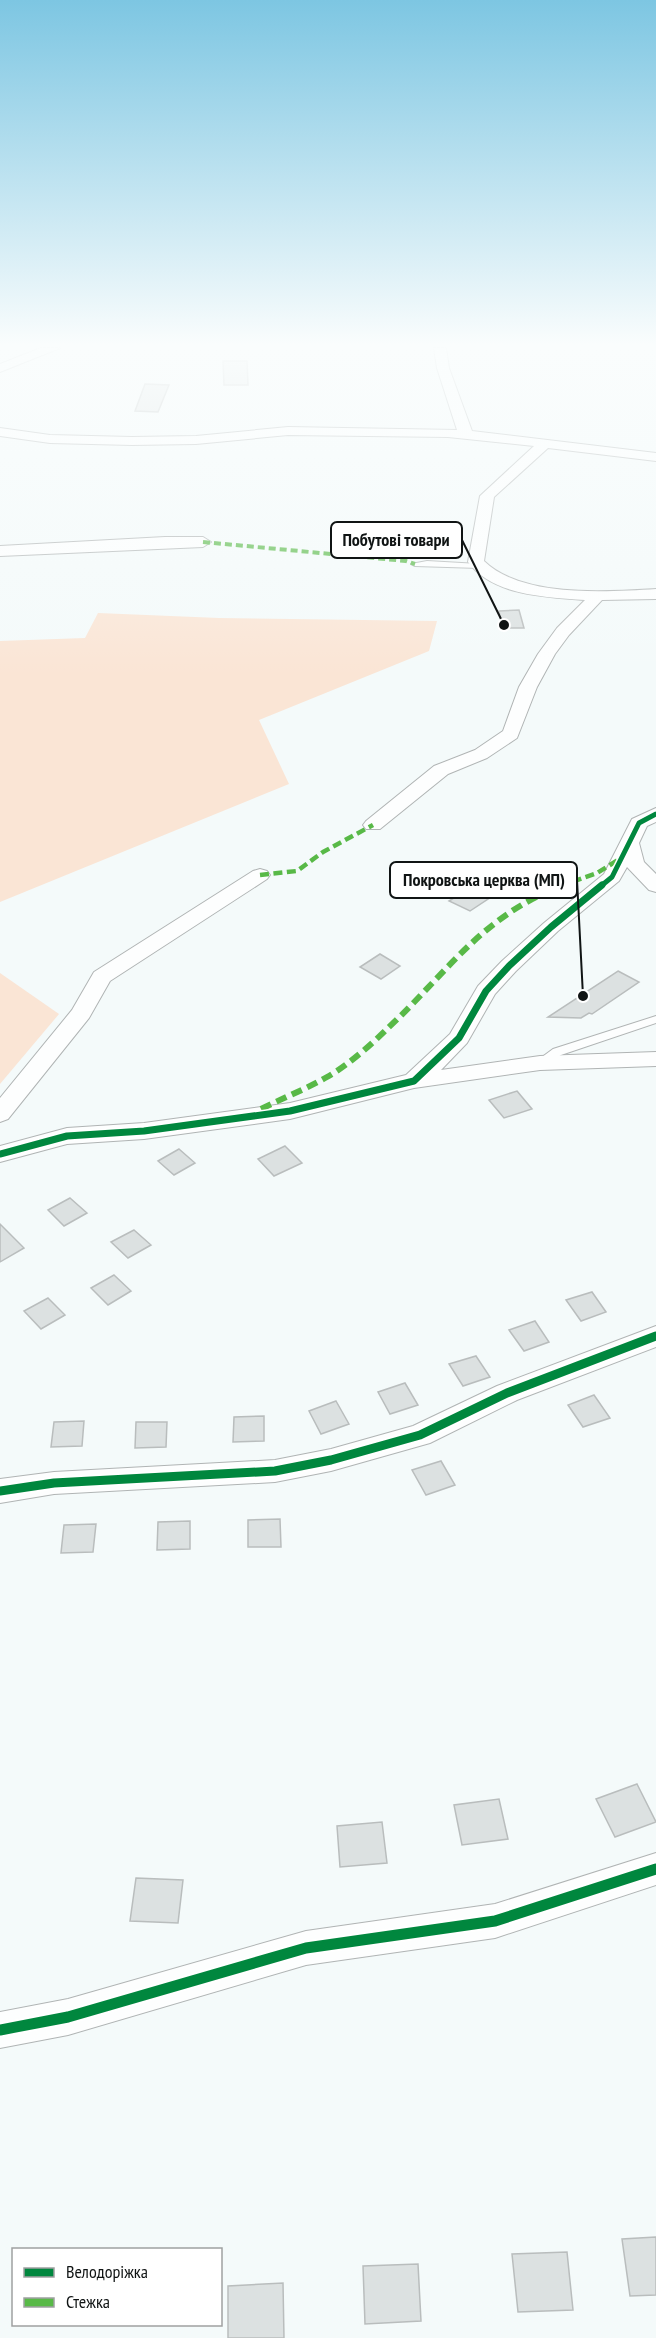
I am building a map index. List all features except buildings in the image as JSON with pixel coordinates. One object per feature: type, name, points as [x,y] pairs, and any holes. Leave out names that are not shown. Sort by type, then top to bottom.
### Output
[{"type":"street","points":[[529,457],[487,496],[476,562],[482,572],[524,588],[552,593],[597,596],[656,594]]},
{"type":"street","points":[[0,551],[203,542]]},
{"type":"street","points":[[373,825],[441,770],[481,754],[511,734],[517,711],[527,688],[553,644],[597,596]]},
{"type":"street","points":[[414,1081],[459,1038],[486,991],[509,966],[550,927],[612,877],[639,824],[656,814]]},
{"type":"street","points":[[630,845],[635,864],[656,886]]},
{"type":"street","points":[[0,1114],[81,1013],[102,977],[260,876]]},
{"type":"street","points":[[0,1154],[67,1136],[144,1131],[290,1111],[414,1081],[540,1063],[656,1059]]},
{"type":"street","points":[[0,1491],[54,1484],[275,1471],[331,1460],[420,1435],[507,1393],[656,1336]]},
{"type":"street","points":[[0,2030],[68,2017],[306,1947],[495,1921],[656,1869]]},
{"type":"lane","points":[[415,564],[427,562],[479,566]]},
{"type":"lane","points":[[540,1063],[557,1052],[656,1018]]},
{"type":"shaded area","points":[[98,613],[219,618],[437,621],[429,651],[259,720],[289,784],[0,902],[0,641],[85,638]]},
{"type":"shaded area","points":[[0,973],[59,1014],[0,1084]]},
{"type":"marked path","points":[[203,542],[406,561],[415,564]]},
{"type":"marked path","points":[[260,875],[297,871],[323,852],[373,825]]},
{"type":"marked path","points":[[261,1109],[329,1076],[388,1029],[450,963],[490,925],[545,892],[597,873],[618,860]]},
{"type":"cycle path","points":[[0,1154],[67,1136],[144,1131],[290,1111],[414,1081],[459,1038],[486,991],[509,966],[551,927],[612,877],[639,823],[656,814]]},
{"type":"cycle path","points":[[0,1491],[54,1483],[275,1471],[331,1460],[420,1435],[507,1393],[656,1336]]},
{"type":"cycle path","points":[[0,2030],[68,2017],[306,1948],[495,1921],[656,1869]]},
{"type":"place","name":"Побутові товари","points":[[504,625]]},
{"type":"place","name":"Покровська церква (МП)","points":[[583,996]]}]
